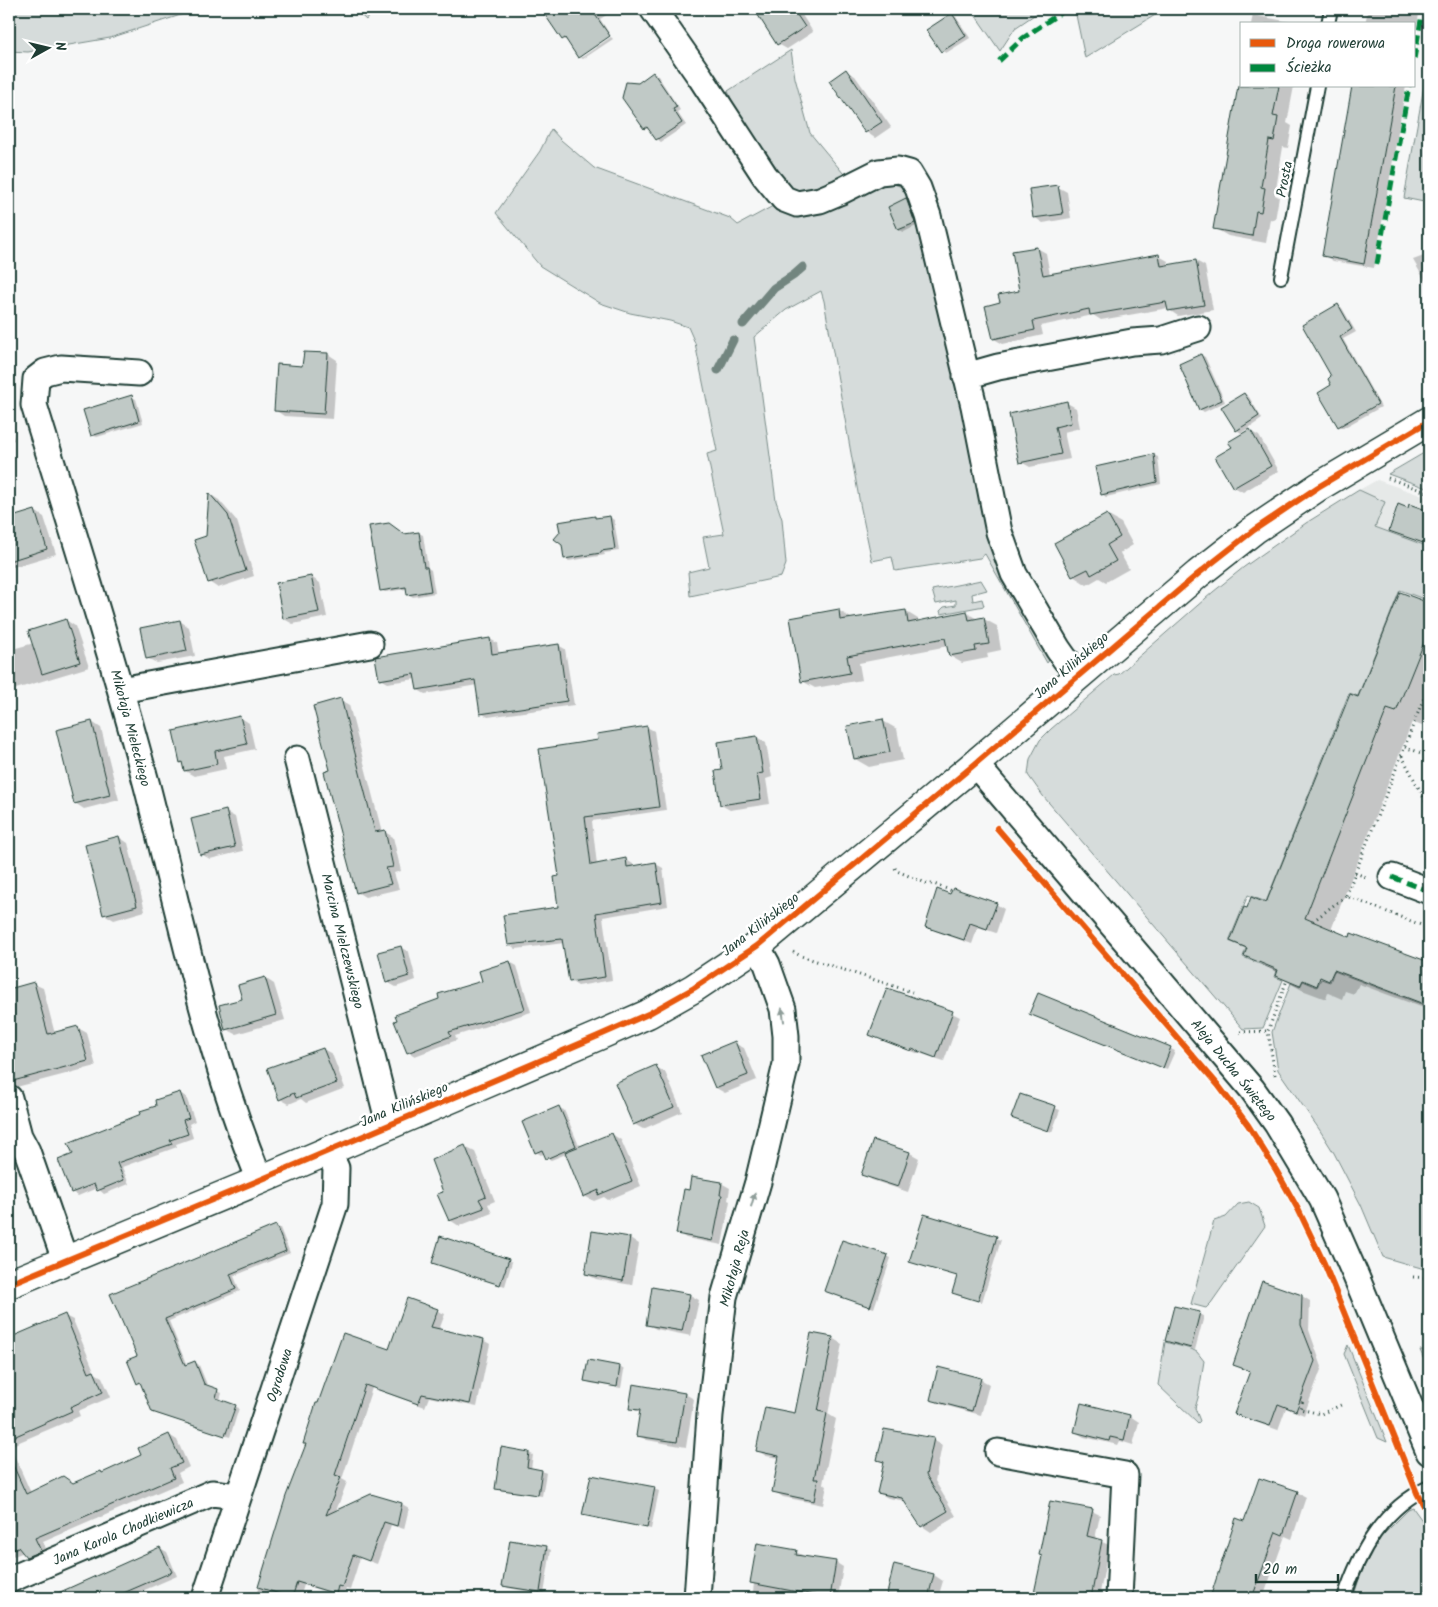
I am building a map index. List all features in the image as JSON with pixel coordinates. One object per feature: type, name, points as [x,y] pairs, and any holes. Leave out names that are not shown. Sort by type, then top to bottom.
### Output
[{"type":"street","points":[[653,9],[765,176],[784,199],[796,204],[820,200],[880,172],[898,170],[909,174],[918,188],[928,216],[974,406],[999,532],[1014,574],[1058,649],[1079,674]]},
{"type":"street","points":[[966,376],[998,367],[1132,342],[1161,340],[1198,328]]},
{"type":"street","name":"Mikołaja Mieleckiego","points":[[139,373],[61,368],[44,372],[36,379],[34,405],[121,690],[200,1001],[218,1064],[260,1180]]},
{"type":"street","name":"Jana Kilińskiego","points":[[9,1284],[260,1180],[648,1014],[694,988],[757,946],[1198,574],[1254,530],[1318,487],[1429,421]]},
{"type":"street","points":[[121,690],[370,644]]},
{"type":"street","name":"Marcina Mielczewskiego","points":[[297,759],[389,1124]]},
{"type":"street","name":"Aleja Ducha Świętego","points":[[975,764],[1252,1089],[1278,1124],[1322,1200],[1429,1452]]},
{"type":"street","points":[[1392,877],[1429,890]]},
{"type":"street","name":"Mikołaja Reja","points":[[697,1598],[710,1415],[724,1297],[758,1182],[786,1064],[786,1036],[783,1009],[767,964],[757,946]]},
{"type":"street","points":[[9,1098],[19,1136],[27,1151],[65,1260]]},
{"type":"street","name":"Ogrodowa","points":[[205,1598],[335,1204],[336,1168],[327,1150]]},
{"type":"street","points":[[998,1452],[1125,1475],[1119,1598]]},
{"type":"street","name":"Jana Karola Chodkiewicza","points":[[9,1580],[212,1493],[238,1496]]},
{"type":"lane","points":[[1328,22],[1331,9]]},
{"type":"lane","name":"Prosta","points":[[1281,277],[1317,88]]},
{"type":"lane","points":[[1344,1598],[1352,1574],[1367,1543],[1376,1530],[1393,1512],[1417,1493],[1429,1487]]},
{"type":"path","points":[[1385,477],[1429,494]]},
{"type":"path","points":[[1313,921],[1346,896],[1429,685]]},
{"type":"path","points":[[1405,747],[1429,756]]},
{"type":"path","points":[[1402,756],[1429,808]]},
{"type":"path","points":[[891,864],[897,871],[928,884],[934,884],[952,891]]},
{"type":"path","points":[[1346,896],[1429,928]]},
{"type":"path","points":[[790,950],[801,956],[912,992]]},
{"type":"path","points":[[1275,1075],[1268,1031],[1287,980]]},
{"type":"path","points":[[1240,1032],[1268,1031]]},
{"type":"path","points":[[1413,1277],[1429,1278]]},
{"type":"path","points":[[1300,1399],[1303,1400],[1300,1409],[1316,1414],[1321,1414],[1341,1405]]},
{"type":"shaded area","points":[[9,9],[199,9],[110,38],[28,52],[9,51]]},
{"type":"shaded area","points":[[354,9],[374,9],[366,20]]},
{"type":"shaded area","points":[[971,9],[1043,9],[1015,28],[1000,51]]},
{"type":"shaded area","points":[[1072,9],[1165,9],[1085,58],[1076,15]]},
{"type":"shaded area","points":[[791,50],[795,78],[810,133],[848,179],[802,193],[776,180],[741,124],[728,91]]},
{"type":"shaded area","points":[[1429,58],[1429,203],[1404,198]]},
{"type":"shaded area","points":[[551,129],[594,168],[730,218],[738,225],[773,206],[788,212],[869,187],[894,184],[905,188],[914,200],[974,447],[1049,654],[1050,659],[1047,663],[985,554],[980,558],[895,571],[892,557],[872,561],[821,291],[786,310],[754,337],[776,501],[782,519],[786,564],[781,577],[690,596],[688,572],[709,567],[703,537],[724,534],[707,454],[717,451],[695,343],[688,327],[670,321],[630,313],[600,303],[540,266],[496,213],[540,151]]},
{"type":"shaded area","points":[[1429,450],[1429,489],[1388,474]]},
{"type":"shaded area","points":[[1377,480],[1429,498],[1429,547],[1375,527],[1385,502],[1359,490]]},
{"type":"shaded area","points":[[1359,490],[1385,502],[1375,527],[1429,547],[1429,601],[1400,590],[1358,696],[1349,693],[1266,902],[1248,895],[1229,941],[1246,948],[1243,957],[1277,971],[1275,977],[1283,980],[1263,1028],[1243,1029],[1043,796],[1028,775],[1030,759],[1040,740],[1051,729],[1114,675],[1119,674],[1213,592],[1244,567],[1306,523]]},
{"type":"shaded area","points":[[981,580],[987,590],[972,594],[973,601],[982,599],[984,606],[941,614],[940,611],[944,607],[956,605],[956,600],[936,604],[932,590]]},
{"type":"shaded area","points":[[1334,971],[1429,1007],[1429,1270],[1383,1257],[1361,1205],[1334,1153],[1278,1070],[1272,1032],[1291,983],[1300,987],[1303,981],[1317,987],[1321,979],[1330,982]]},
{"type":"shaded area","points":[[1249,1202],[1259,1208],[1265,1226],[1211,1303],[1206,1308],[1191,1304],[1214,1221],[1226,1217],[1238,1204]]},
{"type":"shaded area","points":[[1165,1342],[1191,1349],[1197,1352],[1204,1361],[1195,1408],[1200,1421],[1198,1423],[1158,1385]]},
{"type":"shaded area","points":[[1348,1345],[1387,1442],[1378,1438],[1344,1354]]},
{"type":"shaded area","points":[[1420,1350],[1429,1350],[1429,1372]]},
{"type":"shaded area","points":[[1413,1508],[1429,1530],[1429,1598],[1353,1598],[1365,1560],[1378,1540],[1408,1510]]},
{"type":"building","points":[[541,9],[591,9],[610,36],[578,58],[565,38],[562,40]]},
{"type":"building","points":[[754,9],[793,9],[805,27],[777,45]]},
{"type":"building","points":[[952,13],[966,36],[941,52],[926,30]]},
{"type":"building","points":[[846,69],[882,122],[865,133],[829,81]]},
{"type":"building","points":[[653,72],[677,107],[673,109],[682,123],[656,140],[647,127],[644,129],[622,98],[626,82],[638,83]]},
{"type":"building","points":[[1238,86],[1240,88],[1279,88],[1273,116],[1278,117],[1274,141],[1269,140],[1261,187],[1265,188],[1261,212],[1256,211],[1252,236],[1213,229]]},
{"type":"building","points":[[1352,88],[1396,88],[1364,264],[1322,256]]},
{"type":"building","points":[[1058,185],[1063,214],[1033,218],[1029,189]]},
{"type":"building","points":[[906,198],[915,223],[898,230],[888,207]]},
{"type":"building","points":[[1037,247],[1043,275],[1159,254],[1161,266],[1196,260],[1204,305],[1168,311],[1166,302],[1090,315],[1089,309],[1033,321],[1035,330],[993,339],[985,306],[1000,302],[998,295],[1019,291],[1012,251]]},
{"type":"building","points":[[1338,304],[1352,329],[1340,337],[1378,404],[1338,427],[1318,393],[1331,385],[1328,379],[1331,376],[1302,325]]},
{"type":"building","points":[[304,352],[328,353],[324,414],[274,411],[277,364],[302,366]]},
{"type":"building","points":[[1201,354],[1222,400],[1199,410],[1179,364]]},
{"type":"building","points":[[1244,393],[1259,416],[1236,431],[1221,407]]},
{"type":"building","points":[[132,395],[139,421],[91,436],[83,410]]},
{"type":"building","points":[[1067,401],[1071,423],[1055,427],[1061,454],[1019,463],[1009,414]]},
{"type":"building","points":[[1250,429],[1271,466],[1233,488],[1215,457],[1232,447],[1228,442]]},
{"type":"building","points":[[1154,454],[1157,482],[1101,495],[1095,467]]},
{"type":"building","points":[[209,493],[228,515],[246,571],[208,583],[194,540],[206,536]]},
{"type":"building","points":[[1398,504],[1408,508],[1409,504],[1429,511],[1429,545],[1389,531]]},
{"type":"building","points":[[35,510],[47,549],[9,561],[9,518]]},
{"type":"building","points":[[1107,514],[1120,537],[1107,545],[1116,561],[1091,575],[1088,569],[1072,577],[1054,543]]},
{"type":"building","points":[[595,516],[595,518],[610,516],[615,549],[564,559],[562,545],[554,539],[560,532],[558,522]]},
{"type":"building","points":[[389,523],[404,534],[419,532],[424,567],[427,567],[431,591],[407,595],[406,587],[380,591],[369,526]]},
{"type":"building","points":[[311,576],[319,612],[283,619],[276,583]]},
{"type":"building","points":[[1400,592],[1429,603],[1429,630],[1396,712],[1387,709],[1305,918],[1350,937],[1351,933],[1429,962],[1429,1006],[1334,970],[1329,981],[1320,977],[1317,986],[1303,980],[1300,986],[1276,976],[1278,970],[1244,956],[1247,948],[1230,941],[1244,907],[1247,908],[1251,897],[1266,903],[1350,694],[1358,697]]},
{"type":"building","points":[[839,609],[840,620],[906,610],[908,623],[967,611],[969,620],[984,617],[989,644],[975,646],[976,651],[949,656],[945,638],[847,656],[850,673],[801,682],[790,618]]},
{"type":"building","points":[[66,619],[80,662],[42,674],[28,631]]},
{"type":"building","points":[[180,620],[187,651],[146,659],[140,628]]},
{"type":"building","points":[[490,638],[492,654],[559,644],[567,701],[480,714],[475,680],[417,690],[414,674],[379,680],[375,657]]},
{"type":"building","points":[[341,698],[375,832],[385,830],[393,867],[386,868],[391,884],[356,893],[324,772],[330,770],[313,706]]},
{"type":"building","points":[[240,716],[247,744],[215,751],[217,764],[184,771],[182,762],[180,763],[173,731]]},
{"type":"building","points":[[883,719],[890,752],[854,759],[847,726]]},
{"type":"building","points":[[92,721],[110,795],[74,804],[56,730]]},
{"type":"building","points":[[647,726],[659,807],[585,817],[591,865],[626,858],[627,867],[656,862],[662,902],[596,913],[605,977],[569,982],[562,939],[508,945],[503,915],[558,907],[554,877],[559,876],[539,749],[598,740],[597,734]]},
{"type":"building","points":[[757,736],[763,773],[757,774],[761,799],[720,805],[715,771],[722,770],[718,742]]},
{"type":"building","points":[[226,810],[235,847],[200,855],[191,819]]},
{"type":"building","points":[[119,836],[137,906],[103,915],[85,845]]},
{"type":"building","points":[[953,888],[997,903],[987,929],[970,923],[964,940],[925,927],[937,889],[950,894]]},
{"type":"building","points":[[401,946],[409,976],[386,983],[378,952]]},
{"type":"building","points":[[510,961],[525,1009],[449,1032],[451,1036],[407,1053],[394,1021],[397,1020],[395,1015],[439,999],[438,994],[482,981],[479,971]]},
{"type":"building","points":[[265,977],[276,1015],[225,1030],[219,1005],[242,999],[238,985]]},
{"type":"building","points":[[34,982],[48,1034],[78,1026],[88,1061],[13,1081],[9,1064],[9,989]]},
{"type":"building","points":[[887,988],[953,1011],[936,1058],[869,1035]]},
{"type":"building","points":[[1038,993],[1171,1047],[1163,1068],[1029,1014]]},
{"type":"building","points":[[735,1041],[748,1075],[715,1088],[701,1055]]},
{"type":"building","points":[[323,1048],[337,1083],[296,1098],[294,1093],[279,1100],[267,1068]]},
{"type":"building","points":[[656,1065],[674,1107],[633,1125],[615,1083]]},
{"type":"building","points":[[180,1092],[189,1118],[183,1120],[188,1134],[170,1140],[172,1144],[117,1163],[124,1180],[97,1191],[94,1184],[71,1193],[58,1160],[73,1154],[68,1143],[141,1114],[140,1111],[156,1106],[155,1100]]},
{"type":"building","points":[[1020,1094],[1056,1106],[1048,1131],[1011,1118]]},
{"type":"building","points":[[559,1106],[576,1146],[546,1159],[542,1150],[535,1153],[522,1122]]},
{"type":"building","points":[[612,1133],[632,1181],[598,1195],[599,1190],[583,1197],[565,1152]]},
{"type":"building","points":[[873,1140],[910,1152],[898,1187],[861,1175]]},
{"type":"building","points":[[465,1145],[486,1196],[479,1199],[484,1208],[449,1221],[437,1194],[443,1192],[431,1160]]},
{"type":"building","points":[[691,1177],[722,1182],[720,1195],[722,1195],[713,1241],[676,1234],[684,1189],[689,1190]]},
{"type":"building","points":[[924,1214],[997,1236],[978,1301],[952,1293],[957,1276],[909,1262]]},
{"type":"building","points":[[276,1225],[286,1251],[230,1274],[236,1289],[165,1319],[185,1365],[195,1361],[204,1384],[218,1389],[216,1398],[236,1405],[225,1436],[152,1412],[140,1382],[137,1384],[127,1360],[137,1356],[110,1294]]},
{"type":"building","points":[[592,1231],[630,1237],[623,1281],[585,1274]]},
{"type":"building","points":[[440,1236],[509,1259],[500,1285],[432,1263]]},
{"type":"building","points":[[842,1240],[888,1255],[870,1307],[824,1291]]},
{"type":"building","points":[[1262,1281],[1302,1295],[1301,1325],[1315,1361],[1296,1411],[1278,1404],[1270,1426],[1234,1414],[1250,1371],[1233,1365]]},
{"type":"building","points":[[652,1287],[690,1294],[682,1331],[646,1325]]},
{"type":"building","points":[[407,1298],[438,1309],[431,1327],[484,1339],[470,1404],[422,1394],[418,1404],[365,1385],[335,1475],[341,1477],[326,1515],[371,1494],[402,1503],[397,1526],[384,1522],[369,1561],[353,1555],[342,1587],[338,1586],[336,1594],[297,1582],[292,1598],[258,1587],[286,1496],[306,1444],[303,1444],[316,1403],[318,1403],[343,1333],[389,1349]]},
{"type":"building","points":[[1174,1306],[1200,1312],[1191,1348],[1165,1341]]},
{"type":"building","points":[[65,1314],[89,1373],[94,1371],[103,1392],[70,1407],[72,1411],[9,1439],[9,1338]]},
{"type":"building","points":[[811,1333],[833,1337],[818,1411],[827,1413],[814,1479],[818,1479],[814,1501],[772,1492],[779,1456],[756,1451],[765,1407],[795,1413]]},
{"type":"building","points":[[588,1360],[620,1366],[617,1387],[584,1381]]},
{"type":"building","points":[[938,1367],[981,1378],[972,1411],[930,1400]]},
{"type":"building","points":[[633,1384],[685,1393],[677,1442],[636,1436],[640,1410],[629,1409]]},
{"type":"building","points":[[1081,1403],[1130,1415],[1124,1440],[1110,1437],[1109,1441],[1074,1432]]},
{"type":"building","points":[[884,1429],[934,1438],[926,1475],[948,1511],[921,1527],[902,1498],[877,1493],[884,1462],[877,1460]]},
{"type":"building","points":[[169,1434],[182,1463],[170,1468],[174,1478],[35,1538],[41,1551],[26,1557],[18,1547],[9,1551],[9,1456],[26,1494],[63,1476],[73,1483],[101,1471],[102,1473],[141,1455],[138,1448]]},
{"type":"building","points":[[501,1447],[529,1452],[527,1467],[542,1470],[538,1495],[495,1489]]},
{"type":"building","points":[[591,1475],[655,1487],[647,1528],[582,1515]]},
{"type":"building","points":[[1259,1478],[1298,1491],[1283,1535],[1276,1532],[1252,1598],[1210,1598],[1236,1518],[1244,1521]]},
{"type":"building","points":[[1050,1501],[1093,1509],[1087,1536],[1102,1540],[1091,1598],[1033,1598],[1042,1556],[1039,1555]]},
{"type":"building","points":[[510,1540],[547,1546],[540,1592],[502,1586]]},
{"type":"building","points":[[757,1543],[797,1550],[796,1555],[836,1561],[830,1598],[750,1583]]},
{"type":"building","points":[[160,1547],[172,1572],[112,1598],[47,1598]]},
{"type":"building","points":[[894,1564],[934,1574],[928,1598],[886,1598]]},
{"type":"waterway","points":[[743,324],[774,288],[803,267]]},
{"type":"waterway","points":[[718,370],[733,340]]},
{"type":"marked path","points":[[999,61],[1023,38],[1066,9]]},
{"type":"marked path","points":[[1416,48],[1423,9]]},
{"type":"marked path","points":[[1377,264],[1409,88]]},
{"type":"marked path","points":[[1392,877],[1429,891]]},
{"type":"cycle path","points":[[9,1284],[260,1180],[598,1036],[648,1014],[694,988],[757,946],[1198,574],[1254,530],[1318,487],[1429,421]]},
{"type":"cycle path","points":[[997,828],[1218,1085],[1248,1125],[1299,1211],[1324,1263],[1417,1493],[1429,1515]]}]
